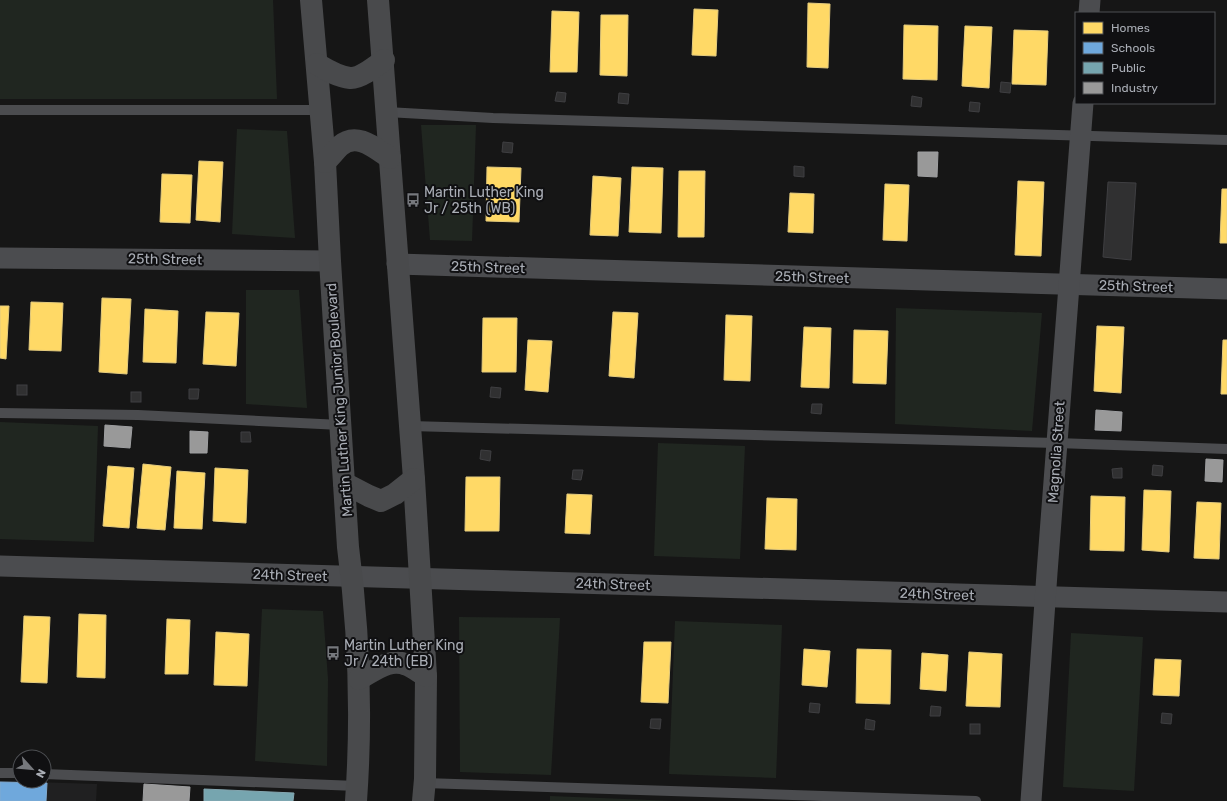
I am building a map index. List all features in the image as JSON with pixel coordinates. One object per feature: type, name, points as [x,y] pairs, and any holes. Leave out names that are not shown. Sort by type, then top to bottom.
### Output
[{"type":"main road","name":"Martin Luther King Junior Boulevard","points":[[311,0],[325,162],[348,547],[352,576],[359,679],[357,793]]},
{"type":"main road","points":[[378,0],[384,60],[397,264],[414,479],[426,676],[424,792]]},
{"type":"main road","points":[[317,64],[334,73],[351,78],[367,72],[384,60]]},
{"type":"main road","points":[[325,162],[341,145],[353,140],[365,142],[390,158]]},
{"type":"main road","points":[[344,482],[381,501],[395,494],[414,479]]},
{"type":"main road","points":[[359,679],[383,665],[394,661],[407,664],[426,676]]},
{"type":"street","points":[[1089,12],[1090,0]]},
{"type":"street","name":"Magnolia Street","points":[[1031,801],[1083,104]]},
{"type":"street","name":"25th Street","points":[[0,258],[330,262]]},
{"type":"street","name":"25th Street","points":[[397,264],[1227,289]]},
{"type":"street","name":"24th Street","points":[[0,566],[1227,602]]},
{"type":"lane","points":[[0,110],[321,110]]},
{"type":"lane","points":[[387,112],[501,118],[1227,140]]},
{"type":"lane","points":[[0,413],[138,415],[341,425]]},
{"type":"lane","points":[[410,426],[1057,443],[1227,449]]},
{"type":"lane","points":[[0,773],[12,773]]},
{"type":"lane","points":[[52,774],[357,793]]},
{"type":"lane","points":[[424,792],[976,801]]},
{"type":"shaded area","points":[[0,0],[273,0],[277,99],[0,99]]},
{"type":"shaded area","points":[[421,125],[476,125],[472,241],[430,240]]},
{"type":"shaded area","points":[[237,129],[287,131],[295,238],[232,234]]},
{"type":"shaded area","points":[[246,290],[299,290],[307,408],[246,404]]},
{"type":"shaded area","points":[[896,308],[1042,313],[1032,431],[895,424]]},
{"type":"shaded area","points":[[0,422],[98,426],[94,542],[0,539]]},
{"type":"shaded area","points":[[658,443],[745,446],[740,559],[654,556]]},
{"type":"shaded area","points":[[262,609],[323,611],[328,679],[327,766],[255,761]]},
{"type":"shaded area","points":[[459,617],[560,618],[551,775],[460,772]]},
{"type":"shaded area","points":[[675,621],[782,625],[776,778],[669,774]]},
{"type":"shaded area","points":[[1071,633],[1143,637],[1134,791],[1063,787]]},
{"type":"shaded area","points":[[0,781],[12,781],[12,789],[52,789],[52,783],[97,784],[96,801],[0,801]]},
{"type":"shaded area","points":[[550,796],[675,801],[550,801]]},
{"type":"building: Homes","points":[[808,3],[830,4],[828,68],[807,67]]},
{"type":"building: Homes","points":[[694,9],[718,10],[716,56],[692,55]]},
{"type":"building: Homes","points":[[552,11],[579,12],[577,72],[550,72]]},
{"type":"building: Homes","points":[[601,15],[628,15],[627,76],[600,75]]},
{"type":"building: Homes","points":[[904,25],[938,26],[937,80],[903,79]]},
{"type":"building: Homes","points":[[965,26],[992,27],[989,88],[962,86]]},
{"type":"building: Homes","points":[[1014,30],[1048,31],[1046,85],[1012,84]]},
{"type":"building: Homes","points":[[199,161],[223,162],[220,222],[196,220]]},
{"type":"building: Homes","points":[[487,167],[521,168],[519,222],[486,221]]},
{"type":"building: Homes","points":[[632,167],[663,168],[661,233],[629,232]]},
{"type":"building: Homes","points":[[679,171],[705,171],[704,237],[678,237]]},
{"type":"building: Homes","points":[[162,174],[192,175],[190,223],[160,222]]},
{"type":"building: Homes","points":[[593,176],[621,178],[618,236],[590,235]]},
{"type":"building: Homes","points":[[1018,181],[1044,182],[1041,256],[1015,255]]},
{"type":"building: Homes","points":[[885,184],[909,185],[907,241],[883,240]]},
{"type":"building: Homes","points":[[1222,189],[1227,189],[1227,243],[1220,243]]},
{"type":"building: Homes","points":[[790,193],[814,194],[813,233],[788,232]]},
{"type":"building: Homes","points":[[102,298],[131,299],[127,374],[99,372]]},
{"type":"building: Homes","points":[[31,302],[63,303],[61,351],[29,350]]},
{"type":"building: Homes","points":[[0,306],[9,306],[6,359],[0,358]]},
{"type":"building: Homes","points":[[145,309],[178,311],[176,363],[143,362]]},
{"type":"building: Homes","points":[[206,312],[239,313],[236,366],[203,364]]},
{"type":"building: Homes","points":[[613,312],[638,313],[634,378],[609,376]]},
{"type":"building: Homes","points":[[726,315],[752,316],[750,381],[724,380]]},
{"type":"building: Homes","points":[[483,318],[517,318],[516,372],[482,372]]},
{"type":"building: Homes","points":[[1097,326],[1124,327],[1121,393],[1094,391]]},
{"type":"building: Homes","points":[[804,327],[831,328],[829,388],[801,387]]},
{"type":"building: Homes","points":[[854,330],[888,331],[886,384],[853,383]]},
{"type":"building: Homes","points":[[528,340],[552,341],[548,392],[525,390]]},
{"type":"building: Homes","points":[[1223,340],[1227,340],[1227,394],[1221,394]]},
{"type":"building: Homes","points":[[143,464],[171,467],[165,530],[137,528]]},
{"type":"building: Homes","points":[[108,466],[134,468],[129,528],[103,526]]},
{"type":"building: Homes","points":[[215,468],[248,470],[246,523],[213,521]]},
{"type":"building: Homes","points":[[177,471],[205,473],[202,529],[174,528]]},
{"type":"building: Homes","points":[[466,477],[500,477],[499,531],[465,531]]},
{"type":"building: Homes","points":[[1144,490],[1171,491],[1169,552],[1142,550]]},
{"type":"building: Homes","points":[[567,494],[592,495],[590,534],[565,533]]},
{"type":"building: Homes","points":[[1091,496],[1125,497],[1124,551],[1090,550]]},
{"type":"building: Homes","points":[[767,498],[797,499],[796,550],[765,549]]},
{"type":"building: Homes","points":[[1197,502],[1221,503],[1219,559],[1194,558]]},
{"type":"building: Homes","points":[[79,614],[106,615],[105,678],[77,677]]},
{"type":"building: Homes","points":[[24,616],[50,617],[47,683],[21,682]]},
{"type":"building: Homes","points":[[167,619],[190,620],[188,674],[165,674]]},
{"type":"building: Homes","points":[[216,632],[249,634],[247,686],[214,685]]},
{"type":"building: Homes","points":[[644,642],[671,642],[668,703],[641,702]]},
{"type":"building: Homes","points":[[804,649],[830,651],[827,687],[802,685]]},
{"type":"building: Homes","points":[[857,649],[891,650],[890,704],[856,703]]},
{"type":"building: Homes","points":[[969,652],[1002,654],[1000,707],[966,706]]},
{"type":"building: Homes","points":[[922,653],[948,655],[946,691],[920,689]]},
{"type":"building: Homes","points":[[1155,659],[1181,660],[1179,696],[1153,695]]},
{"type":"building: Schools","points":[[0,782],[12,782],[12,789],[47,789],[46,801],[0,801]]},
{"type":"building: Public","points":[[204,789],[294,793],[293,801],[204,801]]},
{"type":"building: Industry","points":[[918,152],[938,152],[937,177],[918,176]]},
{"type":"building: Industry","points":[[1096,410],[1122,412],[1121,431],[1095,430]]},
{"type":"building: Industry","points":[[105,425],[132,427],[130,448],[104,446]]},
{"type":"building: Industry","points":[[190,431],[208,432],[207,453],[190,453]]},
{"type":"building: Industry","points":[[1206,459],[1223,460],[1222,482],[1205,481]]},
{"type":"building: Industry","points":[[144,784],[190,787],[189,801],[143,801]]},
{"type":"building: Other","points":[[1001,82],[1011,83],[1010,93],[1000,92]]},
{"type":"building: Other","points":[[557,92],[566,93],[565,102],[555,101]]},
{"type":"building: Other","points":[[619,93],[629,94],[628,104],[618,103]]},
{"type":"building: Other","points":[[912,96],[922,98],[921,107],[911,106]]},
{"type":"building: Other","points":[[970,102],[980,103],[979,112],[969,111]]},
{"type":"building: Other","points":[[503,142],[513,143],[512,153],[502,152]]},
{"type":"building: Other","points":[[794,166],[804,167],[804,177],[794,176]]},
{"type":"building: Other","points":[[1108,182],[1136,183],[1131,260],[1103,257]]},
{"type":"building: Other","points":[[17,385],[27,385],[27,395],[17,395]]},
{"type":"building: Other","points":[[491,387],[501,388],[500,398],[490,397]]},
{"type":"building: Other","points":[[189,389],[199,389],[198,399],[189,399]]},
{"type":"building: Other","points":[[131,392],[141,392],[141,402],[131,402]]},
{"type":"building: Other","points":[[812,404],[822,404],[821,414],[811,413]]},
{"type":"building: Other","points":[[241,432],[250,432],[251,442],[241,442]]},
{"type":"building: Other","points":[[481,450],[491,451],[490,461],[480,459]]},
{"type":"building: Other","points":[[1153,465],[1163,466],[1162,476],[1152,475]]},
{"type":"building: Other","points":[[1122,468],[1122,478],[1113,478],[1112,469]]},
{"type":"building: Other","points":[[573,470],[583,470],[581,480],[572,479]]},
{"type":"building: Other","points":[[810,703],[820,704],[819,713],[809,712]]},
{"type":"building: Other","points":[[931,706],[941,707],[940,716],[930,716]]},
{"type":"building: Other","points":[[1162,713],[1172,714],[1171,724],[1161,723]]},
{"type":"building: Other","points":[[651,719],[661,719],[660,729],[650,728]]},
{"type":"building: Other","points":[[866,719],[875,721],[874,730],[865,729]]},
{"type":"building: Other","points":[[970,724],[980,724],[980,734],[970,734]]},
{"type":"place","name":"Martin Luther King Jr / 25th (WB)","points":[[413,200]]},
{"type":"place","name":"Martin Luther King Jr / 24th (EB)","points":[[333,653]]}]
